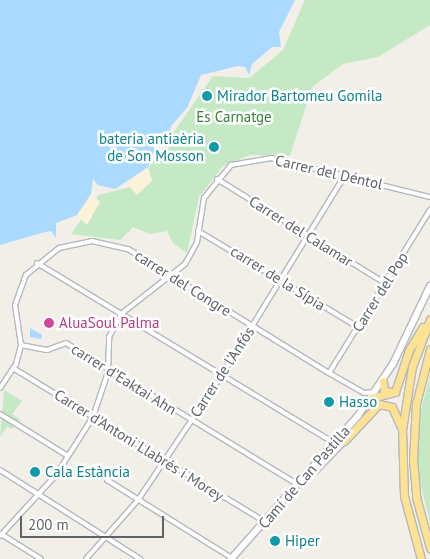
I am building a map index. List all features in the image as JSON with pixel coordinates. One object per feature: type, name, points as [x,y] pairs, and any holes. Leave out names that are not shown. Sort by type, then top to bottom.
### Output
[{"type":"highway","points":[[371,398],[392,394],[398,388],[409,350],[430,318]]},
{"type":"highway","points":[[421,559],[404,496],[402,430],[412,367],[430,318]]},
{"type":"highway","points":[[429,546],[416,497],[413,442],[418,393],[430,349]]},
{"type":"highway","points":[[383,381],[386,392],[398,388]]},
{"type":"highway","points":[[344,441],[381,404],[394,409],[402,430]]},
{"type":"street","name":"Carrer del Déntol","points":[[0,535],[39,494],[68,456],[93,417],[108,372],[109,337],[121,314],[133,300],[173,276],[191,254],[198,231],[204,198],[217,179],[231,165],[271,158],[430,197]]},
{"type":"street","name":"Carrer de l'Anfós","points":[[86,559],[108,538],[138,500],[222,375],[279,279],[345,175]]},
{"type":"street","name":"Carrer del Calamar","points":[[217,179],[385,283]]},
{"type":"street","name":"Carrer del Pop","points":[[329,373],[430,210]]},
{"type":"street","name":"carrer de la Sípia","points":[[198,231],[358,327]]},
{"type":"street","name":"carrer del Congre","points":[[37,263],[59,248],[95,241],[128,249],[364,393]]},
{"type":"street","points":[[0,388],[13,368],[21,345],[17,295],[37,263],[334,443]]},
{"type":"street","name":"Camí de Can Pastilla","points":[[231,558],[299,485],[371,398],[383,381],[430,286]]},
{"type":"street","name":"carrer d'Eaktai Ahn","points":[[21,345],[47,350],[66,343],[108,372],[299,485]]},
{"type":"street","name":"Carrer d'Antoni Llabrés i Morey","points":[[13,368],[265,522]]},
{"type":"street","points":[[364,393],[371,398]]},
{"type":"street","points":[[364,393],[371,398]]},
{"type":"street","points":[[0,414],[68,456]]},
{"type":"street","points":[[299,485],[344,441]]},
{"type":"street","points":[[0,470],[140,559]]},
{"type":"street","points":[[107,480],[231,558]]},
{"type":"street","points":[[0,535],[41,559]]},
{"type":"green space","name":"Es Carnatge","points":[[305,0],[430,0],[430,25],[378,57],[343,64],[312,87],[290,156],[250,155],[223,166],[199,197],[187,253],[173,243],[167,231],[150,234],[133,227],[120,240],[71,234],[99,195],[130,187],[148,169],[213,76],[249,78],[283,50]]},
{"type":"green space","points":[[430,376],[430,523],[417,469],[421,410]]},
{"type":"green space","points":[[4,390],[22,401],[12,414],[21,420],[12,429],[7,427],[0,437]]},
{"type":"sand","points":[[148,167],[152,181],[137,195],[127,184]]},
{"type":"sand","points":[[91,194],[100,202],[87,225],[77,215]]},
{"type":"water","points":[[0,0],[295,0],[279,32],[281,47],[272,47],[252,64],[249,75],[245,67],[238,66],[201,75],[187,108],[171,126],[167,142],[164,139],[157,142],[148,167],[115,189],[98,185],[93,179],[91,194],[77,215],[56,223],[56,238],[51,231],[0,245]]},
{"type":"water","points":[[30,328],[42,335],[41,339],[30,337]]},
{"type":"place","name":"Mirador Bartomeu Gomila","points":[[207,96]]},
{"type":"place","name":"bateria antiaèria de Son Mosson","points":[[214,147]]},
{"type":"place","name":"AluaSoul Palma","points":[[49,323]]},
{"type":"place","name":"Hasso","points":[[329,402]]},
{"type":"place","name":"Cala Estància","points":[[35,472]]},
{"type":"place","name":"Hiper","points":[[275,541]]}]
